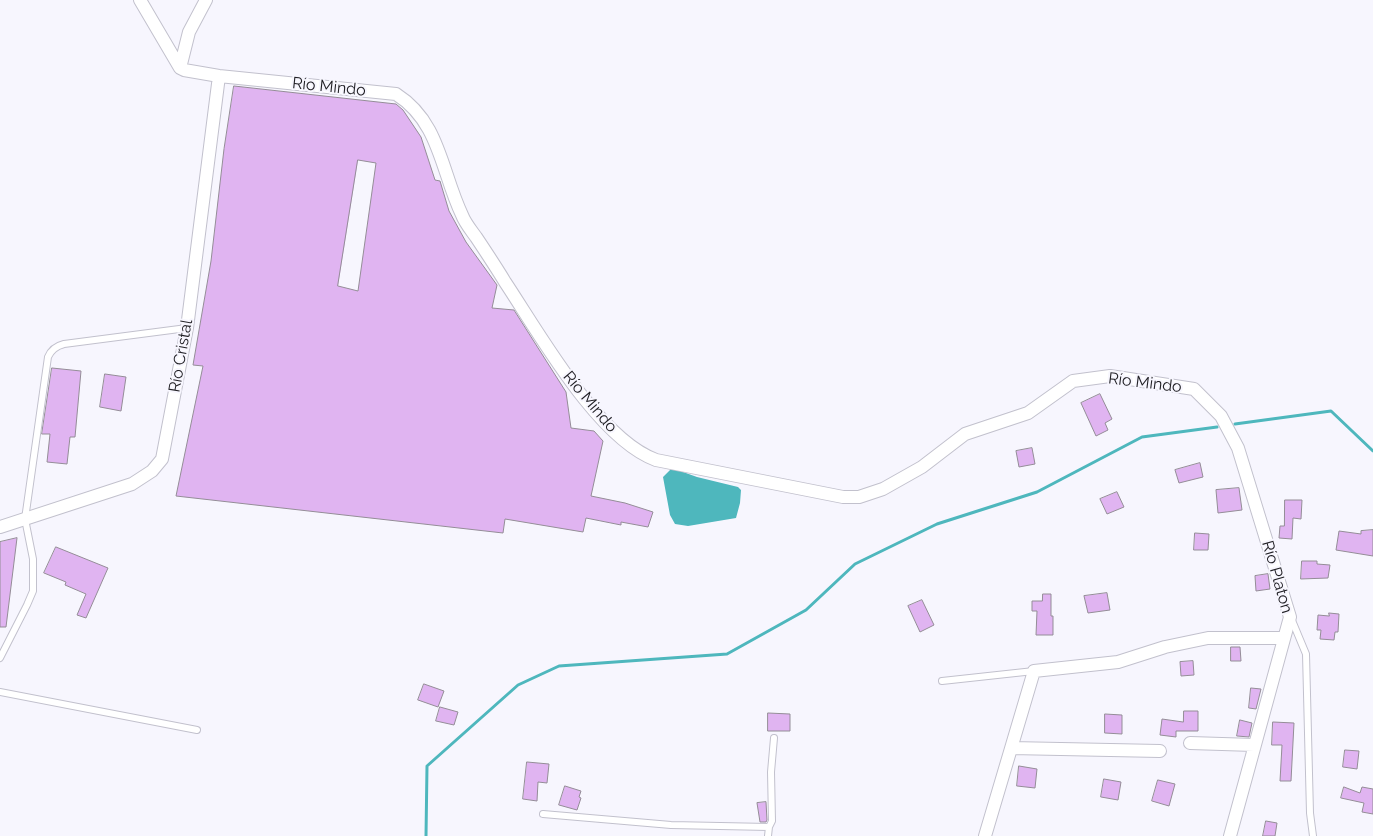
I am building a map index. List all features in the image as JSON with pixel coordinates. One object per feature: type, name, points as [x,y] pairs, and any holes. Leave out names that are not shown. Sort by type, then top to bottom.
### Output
[{"type":"street","points":[[140,0],[180,68]]},
{"type":"street","points":[[180,68],[189,32],[206,0]]},
{"type":"street","name":"Río Mindo","points":[[180,68],[219,76],[396,94],[410,103],[420,115],[434,139],[462,216],[576,389],[614,432],[646,456],[656,460],[843,497],[859,497],[883,489],[922,467],[965,434],[1028,414],[1073,381],[1110,376],[1194,389]]},
{"type":"street","name":"Río Cristal","points":[[0,527],[132,484],[152,472],[162,459],[187,328],[219,76]]},
{"type":"street","name":"Río Platon","points":[[1194,389],[1221,416],[1238,448],[1290,617],[1230,836]]},
{"type":"street","points":[[986,836],[1034,671],[1118,662],[1165,647],[1208,638],[1283,638]]},
{"type":"street","points":[[1190,743],[1254,745]]},
{"type":"street","points":[[1011,748],[1160,751]]},
{"type":"lane","points":[[0,658],[33,591],[33,559],[25,519],[50,352],[59,345],[64,344],[187,328]]},
{"type":"lane","points":[[1290,617],[1306,654],[1310,813],[1313,836]]},
{"type":"lane","points":[[942,680],[1034,671]]},
{"type":"lane","points":[[0,692],[197,730]]},
{"type":"lane","points":[[768,836],[772,821],[771,772],[774,738]]},
{"type":"lane","points":[[543,814],[672,825],[769,827]]},
{"type":"water","points":[[672,468],[697,477],[738,487],[741,490],[736,518],[688,526],[675,524],[670,515],[663,477]]},
{"type":"building","points":[[234,86],[396,104],[403,110],[421,137],[435,180],[440,181],[449,211],[466,242],[497,285],[492,308],[514,310],[566,392],[571,428],[594,431],[603,441],[591,496],[625,503],[653,512],[648,527],[621,522],[621,525],[586,518],[583,532],[505,519],[503,533],[176,496],[203,366],[193,365],[211,261],[224,149]],"holes":[[[358,160],[376,163],[358,291],[338,286]]]},
{"type":"building","points":[[52,368],[81,371],[75,437],[70,437],[67,464],[47,462],[50,434],[42,434]]},
{"type":"building","points":[[105,374],[126,377],[121,411],[100,407]]},
{"type":"building","points":[[1100,394],[1112,419],[1105,423],[1108,430],[1096,436],[1081,403]]},
{"type":"building","points":[[1032,448],[1035,464],[1019,467],[1016,451]]},
{"type":"building","points":[[1200,463],[1203,477],[1179,483],[1175,470]]},
{"type":"building","points":[[1239,488],[1242,510],[1218,513],[1216,490]]},
{"type":"building","points":[[1117,492],[1124,507],[1107,514],[1100,499]]},
{"type":"building","points":[[1285,500],[1302,500],[1301,519],[1293,518],[1292,539],[1279,538],[1280,526],[1284,526]]},
{"type":"building","points":[[1373,530],[1373,556],[1336,550],[1339,531],[1361,534],[1361,531]]},
{"type":"building","points":[[1195,533],[1209,534],[1208,550],[1194,550]]},
{"type":"building","points":[[17,538],[6,627],[0,627],[0,542]]},
{"type":"building","points":[[56,547],[108,568],[86,618],[77,615],[86,594],[65,585],[66,582],[44,573]]},
{"type":"building","points":[[1302,561],[1317,561],[1317,564],[1330,565],[1328,578],[1301,579]]},
{"type":"building","points":[[1268,574],[1270,589],[1256,591],[1255,576]]},
{"type":"building","points":[[1107,593],[1110,610],[1088,613],[1084,596]]},
{"type":"building","points":[[1043,594],[1051,594],[1053,635],[1036,635],[1037,611],[1032,611],[1032,601],[1042,601]]},
{"type":"building","points":[[922,600],[934,625],[920,632],[908,606]]},
{"type":"building","points":[[1329,613],[1339,614],[1338,632],[1335,632],[1334,640],[1320,639],[1321,630],[1317,630],[1318,615],[1329,616]]},
{"type":"building","points":[[1231,647],[1240,647],[1241,661],[1231,661]]},
{"type":"building","points":[[1193,661],[1194,675],[1181,676],[1180,662]]},
{"type":"building","points":[[424,684],[444,691],[438,707],[418,700]]},
{"type":"building","points":[[1251,688],[1261,689],[1256,709],[1249,708]]},
{"type":"building","points":[[440,707],[458,712],[454,725],[436,721]]},
{"type":"building","points":[[1184,711],[1198,711],[1198,731],[1176,731],[1176,737],[1160,735],[1162,719],[1183,722]]},
{"type":"building","points":[[768,713],[790,714],[790,731],[768,731]]},
{"type":"building","points":[[1105,714],[1122,715],[1122,734],[1105,733]]},
{"type":"building","points":[[1240,720],[1252,723],[1249,737],[1237,736]]},
{"type":"building","points":[[1273,722],[1294,723],[1291,781],[1280,781],[1282,745],[1272,745]]},
{"type":"building","points":[[1345,750],[1359,751],[1357,769],[1343,767]]},
{"type":"building","points":[[527,762],[549,764],[547,783],[538,782],[537,801],[523,799]]},
{"type":"building","points":[[1019,766],[1037,769],[1035,788],[1017,786]]},
{"type":"building","points":[[1104,779],[1121,782],[1118,800],[1101,797]]},
{"type":"building","points":[[1158,780],[1175,784],[1169,806],[1152,801]]},
{"type":"building","points":[[565,786],[581,791],[577,810],[559,805]]},
{"type":"building","points":[[1344,787],[1360,793],[1362,787],[1373,789],[1373,814],[1362,812],[1364,803],[1341,798]]},
{"type":"building","points":[[766,802],[767,820],[766,822],[760,822],[757,803]]},
{"type":"building","points":[[1266,821],[1277,823],[1275,836],[1263,836]]},
{"type":"waterway","points":[[1235,424],[1331,411],[1373,451]]},
{"type":"waterway","points":[[426,836],[427,766],[518,685],[559,666],[727,654],[806,610],[855,564],[937,524],[1037,492],[1142,437],[1217,427]]}]
